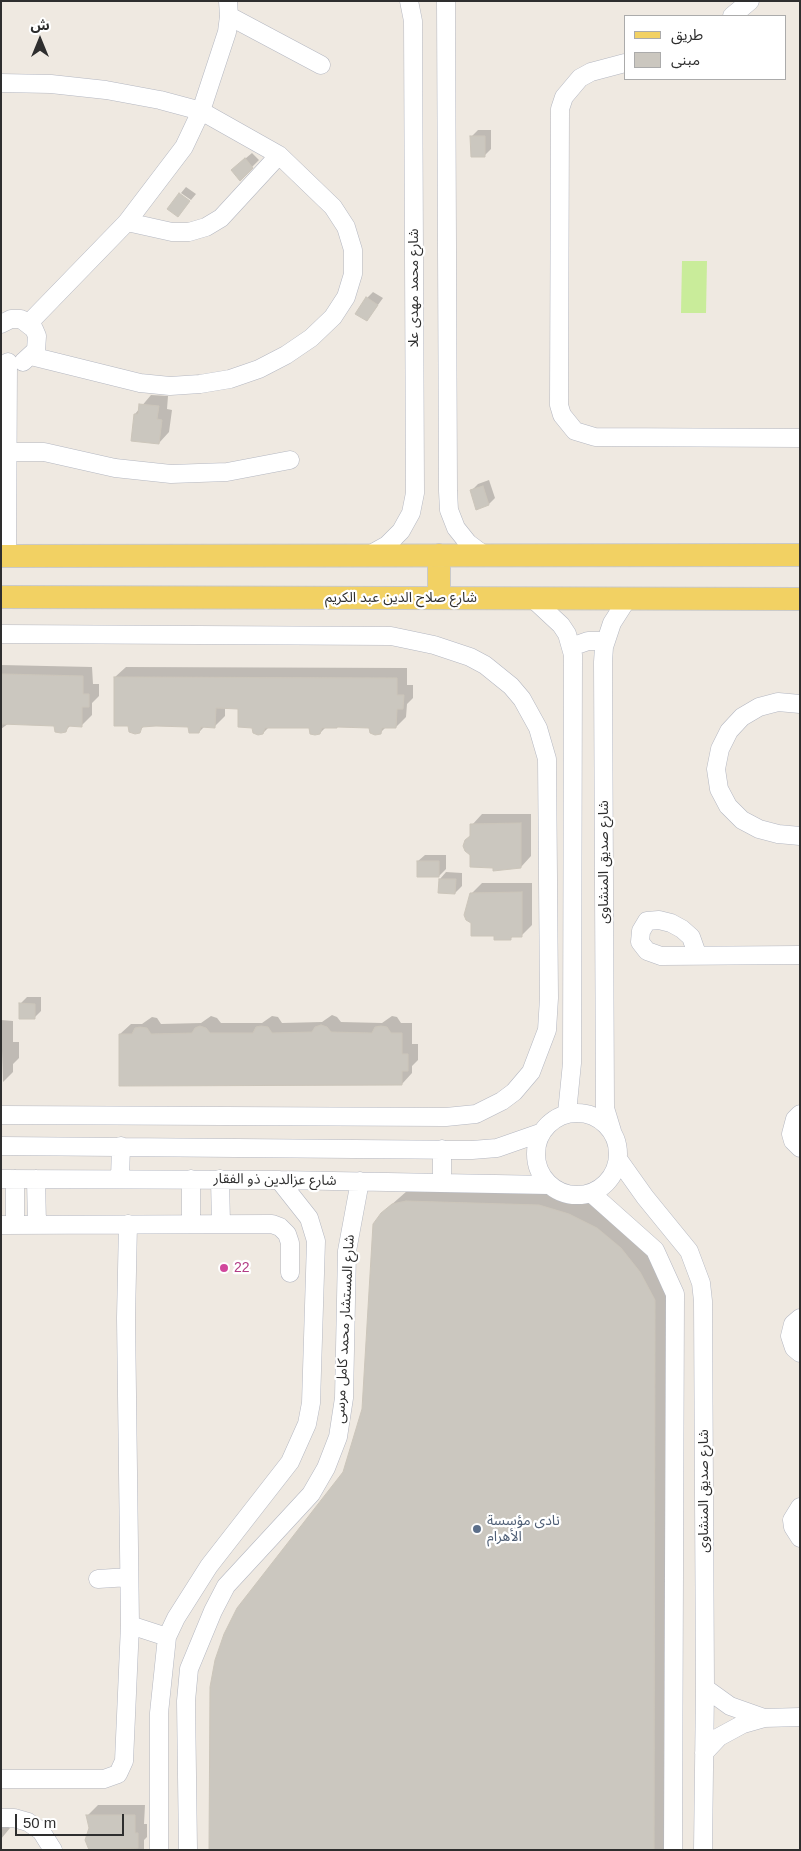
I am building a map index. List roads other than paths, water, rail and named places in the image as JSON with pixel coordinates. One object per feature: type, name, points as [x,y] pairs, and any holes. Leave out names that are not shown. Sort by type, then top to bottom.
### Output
[{"type":"main road","points":[[438,555],[439,598]]},
{"type":"main road","points":[[4,556],[800,555]]},
{"type":"main road","name":"شارع صلاح الدين عبد الكريم","points":[[1,598],[800,598]]},
{"type":"street","name":"شارع محمد مهدى علا","points":[[369,555],[387,545],[401,531],[411,513],[415,493],[413,21],[409,1]]},
{"type":"street","points":[[446,1],[449,510],[456,528],[468,543],[484,555]]},
{"type":"street","points":[[733,15],[750,1]]},
{"type":"street","points":[[29,324],[128,222],[184,147],[201,111],[227,32],[229,9],[321,65]]},
{"type":"street","points":[[624,63],[591,72],[580,78],[568,92],[560,109],[559,405],[562,415],[575,431],[595,437],[800,438]]},
{"type":"street","points":[[1,83],[51,84],[106,90],[160,100],[201,111],[279,155],[333,207],[346,227],[353,250],[353,274],[346,297],[333,317],[311,338],[286,355],[259,369],[230,378],[200,384],[170,386],[140,383],[31,356]]},
{"type":"street","points":[[128,222],[172,232],[189,232],[206,227],[221,218],[279,155]]},
{"type":"street","points":[[1,324],[11,319],[21,319],[29,324],[37,336],[36,350],[31,356],[21,363],[5,360],[4,556]]},
{"type":"street","points":[[4,452],[44,452],[115,468],[171,474],[227,472],[290,460]]},
{"type":"street","points":[[532,598],[561,625],[571,647],[572,1063],[567,1113]]},
{"type":"street","name":"شارع صديق المنشاوى","points":[[612,1131],[605,1108],[603,662],[606,641],[612,623],[628,598]]},
{"type":"street","points":[[1,634],[391,636],[434,645],[470,657],[492,670],[511,686],[522,699],[538,728],[543,743],[548,775],[549,998],[547,1030],[537,1060],[523,1083],[502,1101],[489,1109],[468,1115],[446,1117],[1,1115]]},
{"type":"street","points":[[571,647],[588,641],[606,641]]},
{"type":"street","points":[[800,704],[778,702],[759,707],[742,717],[729,731],[720,749],[716,769],[719,788],[728,806],[742,820],[759,829],[778,834],[800,836]]},
{"type":"street","points":[[548,876],[572,876]]},
{"type":"street","points":[[697,954],[800,955]]},
{"type":"street","points":[[567,1113],[584,1113],[600,1119],[612,1131],[617,1144],[618,1159],[609,1179],[591,1193],[569,1194],[549,1185],[540,1174],[536,1161],[536,1147],[540,1133],[547,1124],[567,1113]]},
{"type":"street","points":[[800,1114],[795,1119],[791,1134],[793,1141],[800,1148]]},
{"type":"street","points":[[1,1146],[497,1148],[540,1133]]},
{"type":"street","points":[[120,1180],[121,1146]]},
{"type":"street","points":[[442,1149],[442,1183]]},
{"type":"street","name":"شارع صديق المنشاوى","points":[[618,1159],[645,1197],[689,1251],[701,1283],[703,1311],[705,1688],[702,1850]]},
{"type":"street","points":[[8,1180],[8,1225],[272,1224],[280,1227],[287,1234],[290,1242],[290,1274]]},
{"type":"street","name":"شارع عزالدين ذو الفقار","points":[[8,1180],[279,1180],[549,1185]]},
{"type":"street","points":[[36,1180],[37,1225]]},
{"type":"street","points":[[191,1180],[191,1224]]},
{"type":"street","points":[[220,1180],[221,1224]]},
{"type":"street","points":[[159,1850],[159,1713],[167,1637],[176,1618],[209,1566],[290,1462],[307,1424],[313,1382],[316,1241],[310,1218],[279,1180]]},
{"type":"street","name":"شارع المستشار محمد كامل مرسى","points":[[188,1850],[186,1701],[190,1670],[213,1611],[226,1586],[311,1494],[326,1468],[338,1436],[344,1398],[347,1252],[360,1181]]},
{"type":"street","points":[[591,1193],[655,1250],[675,1294],[673,1850]]},
{"type":"street","points":[[1,1779],[104,1779],[118,1774],[124,1761],[130,1625],[126,1318],[128,1224]]},
{"type":"street","points":[[800,1318],[793,1324],[790,1336],[794,1348],[800,1353]]},
{"type":"street","points":[[800,1507],[792,1520],[793,1527],[800,1538]]},
{"type":"street","points":[[98,1579],[129,1577]]},
{"type":"street","points":[[130,1625],[167,1637]]},
{"type":"street","points":[[705,1688],[730,1706],[764,1718]]},
{"type":"street","points":[[704,1753],[718,1737],[729,1730],[764,1718],[800,1717]]},
{"type":"street","points":[[1,1818],[14,1818],[28,1822],[41,1831],[53,1850]]},
{"type":"place","name":"22","points":[[224,1268]]},
{"type":"place","name":"نادى مؤسسة الأهرام","points":[[477,1529]]}]
